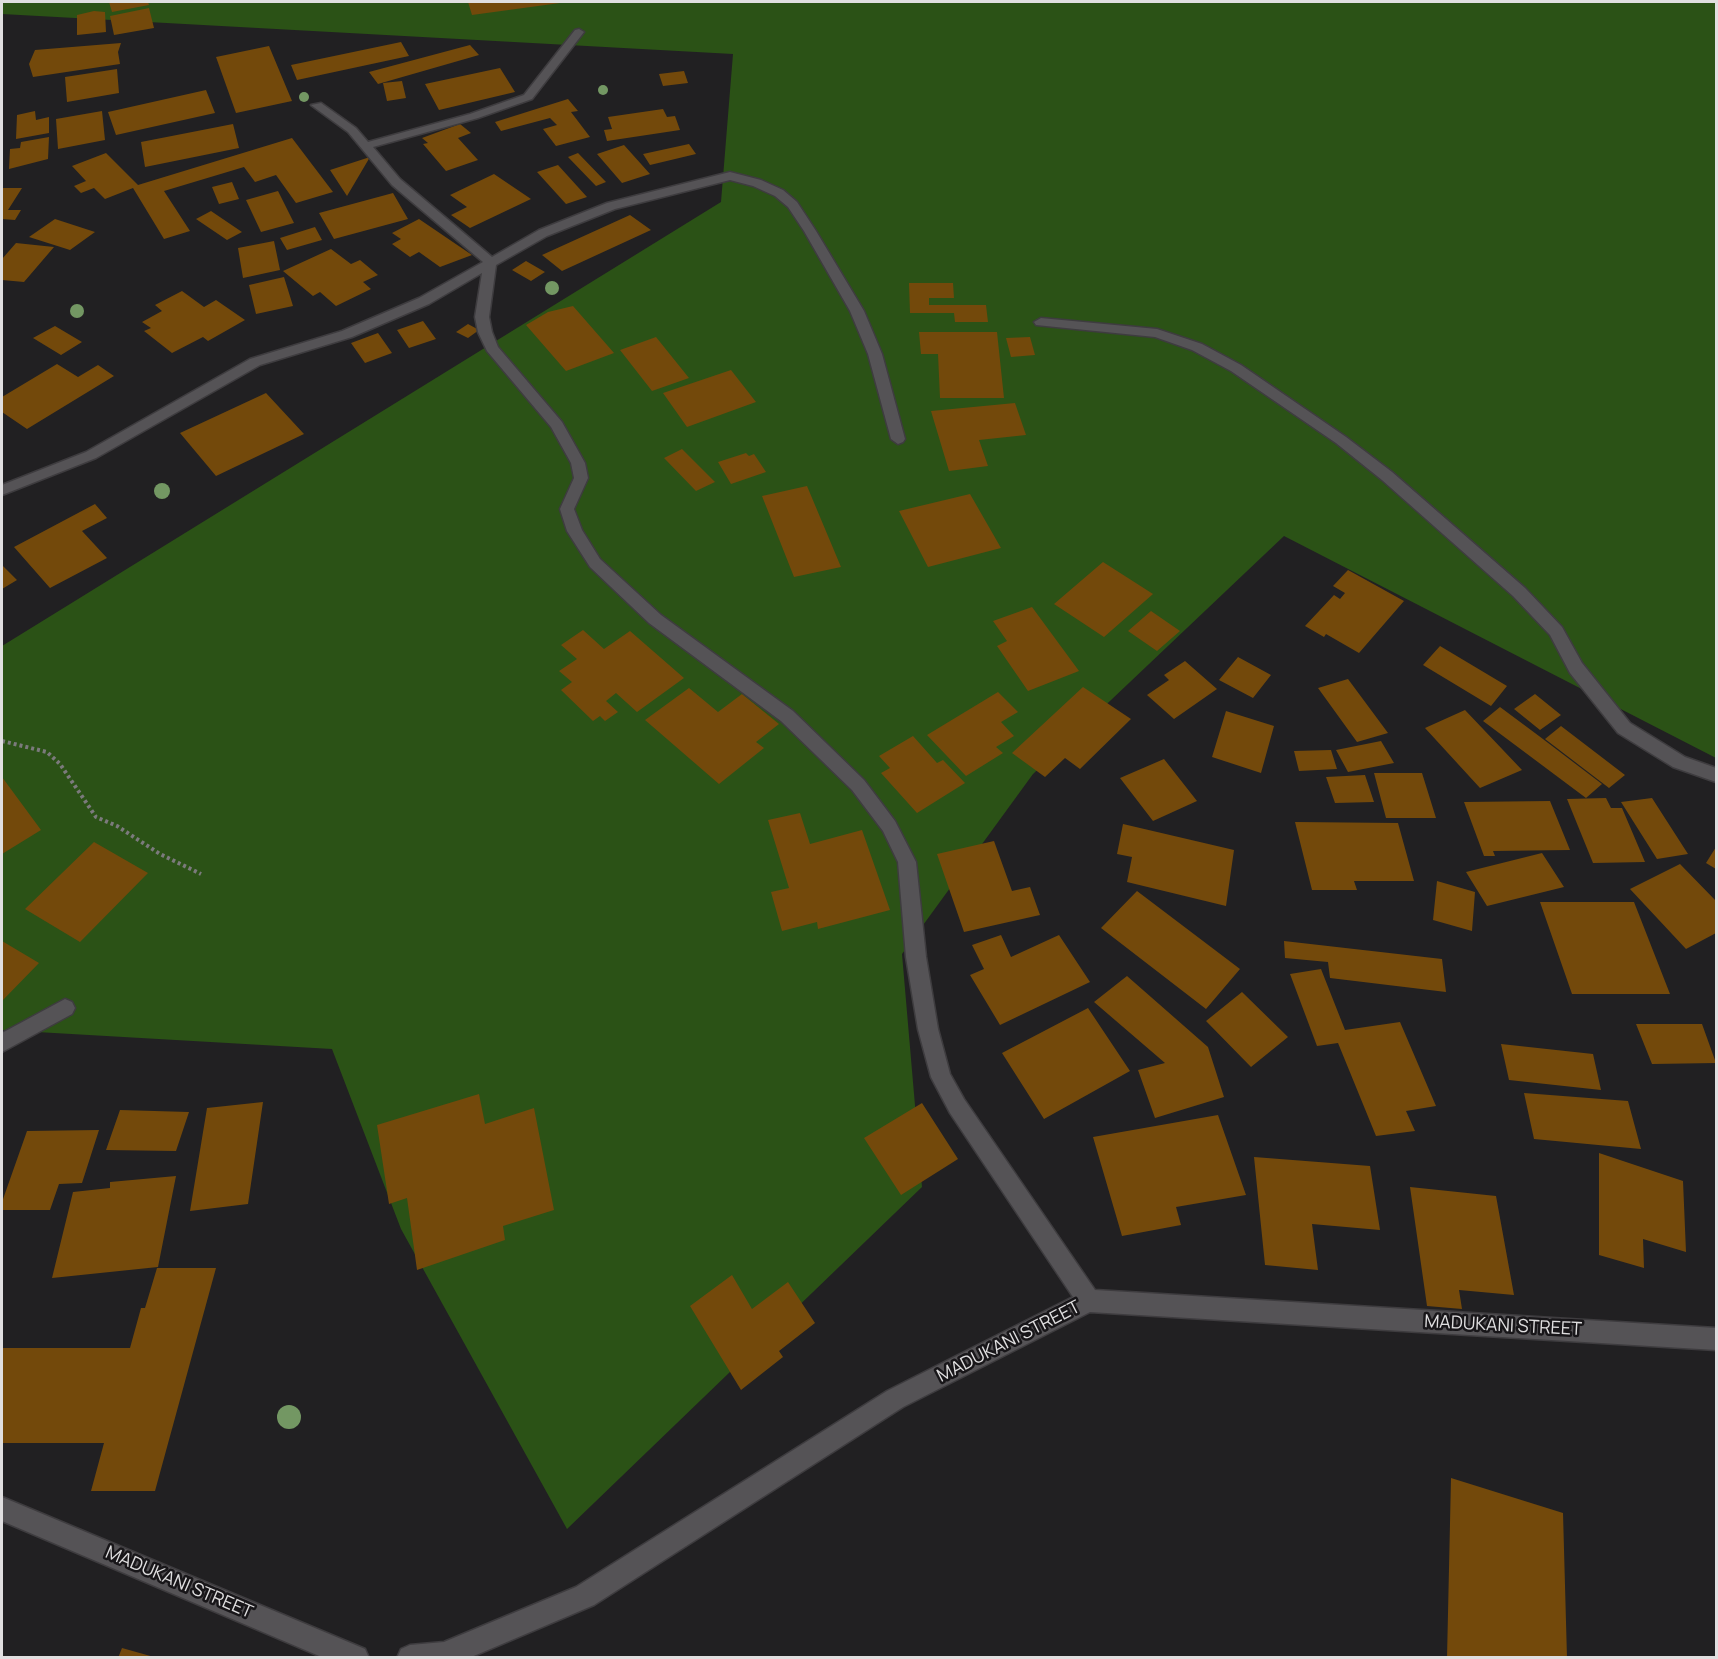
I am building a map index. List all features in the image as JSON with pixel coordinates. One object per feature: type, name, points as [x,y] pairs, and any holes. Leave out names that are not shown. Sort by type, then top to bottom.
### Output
[{"type":"street","points":[[365,146],[474,116],[528,97],[579,32]]},
{"type":"street","points":[[317,105],[343,122],[396,182],[490,261]]},
{"type":"street","points":[[2,490],[91,455],[214,383],[255,362],[347,334],[424,301],[490,261],[543,233],[611,206],[730,176],[758,183],[779,193],[793,205],[851,302],[875,354],[898,439]]},
{"type":"street","points":[[490,261],[482,317],[485,332],[492,348],[556,425],[578,462],[581,478],[567,509],[575,531],[595,563],[655,619],[787,716],[858,785],[889,826],[907,862],[916,957],[928,1029],[941,1077],[957,1106],[1089,1301]]},
{"type":"street","points":[[1041,322],[1157,333],[1197,347],[1236,368],[1369,462],[1519,592],[1556,631],[1576,668],[1624,728],[1679,762],[1716,775]]},
{"type":"street","points":[[2,1043],[65,1008]]},
{"type":"street","name":"MADUKANI STREET","points":[[410,1658],[444,1654],[585,1596],[895,1399],[1089,1301],[1716,1339]]},
{"type":"street","name":"MADUKANI STREET","points":[[2,1509],[356,1658]]},
{"type":"path","points":[[2,741],[47,752],[60,764],[96,817],[117,826],[160,854],[201,874]]},
{"type":"green space","points":[[2,2],[1716,2],[1716,758],[1284,536],[1033,774],[902,954],[922,1187],[567,1529],[401,1229],[332,1049],[2,1030],[2,646],[721,202],[733,54],[2,14]]},
{"type":"building","points":[[109,2],[148,2],[149,5],[112,12]]},
{"type":"building","points":[[468,2],[560,2],[560,3],[472,15]]},
{"type":"building","points":[[149,8],[154,28],[114,35],[110,16]]},
{"type":"building","points":[[94,11],[105,12],[106,32],[77,35],[77,15]]},
{"type":"building","points":[[401,42],[409,56],[297,80],[291,65]]},
{"type":"building","points":[[121,43],[118,52],[120,64],[33,77],[29,64],[35,50]]},
{"type":"building","points":[[470,45],[479,55],[378,84],[369,72]]},
{"type":"building","points":[[269,46],[292,101],[236,113],[216,57]]},
{"type":"building","points":[[500,68],[515,92],[439,110],[425,84]]},
{"type":"building","points":[[117,69],[119,93],[67,102],[65,77]]},
{"type":"building","points":[[684,71],[688,83],[663,86],[659,74]]},
{"type":"building","points":[[402,81],[406,98],[387,101],[383,83]]},
{"type":"building","points":[[206,90],[215,113],[116,135],[108,112]]},
{"type":"building","points":[[568,99],[578,111],[571,112],[590,137],[556,146],[543,129],[557,125],[550,118],[501,131],[495,122]]},
{"type":"building","points":[[663,109],[667,117],[675,116],[680,130],[607,141],[604,130],[612,129],[608,117]]},
{"type":"building","points":[[35,111],[36,120],[49,117],[49,133],[16,139],[17,115]]},
{"type":"building","points":[[102,111],[105,140],[58,149],[56,119]]},
{"type":"building","points":[[233,124],[239,148],[145,167],[141,142]]},
{"type":"building","points":[[460,124],[471,133],[458,138],[478,160],[446,171],[423,144],[428,143],[422,138]]},
{"type":"building","points":[[49,137],[48,159],[9,169],[10,149],[20,148],[21,142]]},
{"type":"building","points":[[292,138],[333,192],[296,203],[276,175],[255,182],[244,167],[164,191],[190,231],[164,239],[133,188],[105,199],[94,188],[81,193],[74,186],[86,181],[72,166],[106,153],[138,185]]},
{"type":"building","points":[[689,144],[696,154],[650,165],[643,154]]},
{"type":"building","points":[[624,145],[650,174],[622,183],[597,154]]},
{"type":"building","points":[[578,153],[606,182],[596,186],[568,157]]},
{"type":"building","points":[[370,157],[347,196],[330,170]]},
{"type":"building","points":[[558,165],[587,197],[566,204],[537,172]]},
{"type":"building","points":[[494,174],[531,199],[470,228],[451,215],[467,207],[450,195]]},
{"type":"building","points":[[232,182],[239,199],[219,204],[212,187]]},
{"type":"building","points":[[2,188],[22,188],[8,210],[21,210],[15,220],[2,219]]},
{"type":"building","points":[[278,191],[294,223],[261,232],[246,200]]},
{"type":"building","points":[[393,193],[408,219],[334,239],[319,213]]},
{"type":"building","points":[[211,211],[242,232],[227,240],[196,219]]},
{"type":"building","points":[[630,215],[651,230],[562,271],[542,255]]},
{"type":"building","points":[[55,219],[95,232],[70,250],[29,237]]},
{"type":"building","points":[[419,219],[472,255],[440,267],[419,252],[410,257],[392,244],[401,239],[392,233]]},
{"type":"building","points":[[315,227],[322,240],[287,250],[280,238]]},
{"type":"building","points":[[274,241],[280,270],[243,278],[238,248]]},
{"type":"building","points":[[16,243],[54,247],[24,282],[2,280],[2,259]]},
{"type":"building","points":[[331,249],[351,264],[360,260],[378,275],[363,282],[371,289],[336,306],[320,292],[313,296],[283,271]]},
{"type":"building","points":[[526,261],[545,272],[531,281],[512,270]]},
{"type":"building","points":[[284,277],[293,306],[256,314],[249,285]]},
{"type":"building","points":[[909,283],[953,283],[954,298],[929,298],[929,305],[986,305],[988,322],[955,322],[954,313],[910,313]]},
{"type":"building","points":[[182,291],[204,307],[216,300],[245,320],[208,341],[203,337],[172,353],[144,331],[151,328],[142,322],[162,311],[155,305]]},
{"type":"building","points":[[573,306],[614,353],[566,371],[526,325],[548,312]]},
{"type":"building","points":[[423,321],[436,339],[409,348],[397,330]]},
{"type":"building","points":[[468,324],[479,330],[468,338],[456,332]]},
{"type":"building","points":[[55,326],[82,342],[61,355],[33,338]]},
{"type":"building","points":[[919,332],[997,332],[1004,398],[940,398],[938,354],[921,354]]},
{"type":"building","points":[[378,333],[392,353],[365,363],[351,343]]},
{"type":"building","points":[[656,337],[689,378],[652,391],[620,350]]},
{"type":"building","points":[[1030,337],[1035,355],[1011,357],[1006,338]]},
{"type":"building","points":[[57,364],[78,377],[98,365],[114,376],[27,429],[2,412],[2,397]]},
{"type":"building","points":[[731,370],[756,402],[687,427],[663,393]]},
{"type":"building","points":[[266,393],[304,434],[216,476],[180,433]]},
{"type":"building","points":[[1015,403],[1026,435],[979,440],[988,466],[949,471],[931,411]]},
{"type":"building","points":[[682,449],[715,482],[696,491],[664,458]]},
{"type":"building","points":[[746,453],[749,456],[754,454],[766,472],[731,484],[718,462]]},
{"type":"building","points":[[807,486],[841,567],[794,577],[762,496]]},
{"type":"building","points":[[970,494],[1001,548],[928,567],[899,511]]},
{"type":"building","points":[[95,504],[107,518],[82,531],[107,558],[50,588],[14,547]]},
{"type":"building","points":[[1103,562],[1153,594],[1104,637],[1054,604]]},
{"type":"building","points":[[2,565],[17,580],[2,589]]},
{"type":"building","points":[[1348,570],[1404,601],[1359,653],[1326,634],[1324,637],[1305,626],[1334,595],[1340,599],[1345,593],[1333,586]]},
{"type":"building","points":[[1032,607],[1079,671],[1028,691],[997,646],[1007,641],[993,621]]},
{"type":"building","points":[[1151,611],[1180,631],[1157,651],[1128,631]]},
{"type":"building","points":[[583,630],[604,649],[630,631],[684,678],[637,712],[616,693],[606,701],[618,712],[605,721],[600,716],[593,721],[561,690],[572,682],[559,671],[577,659],[561,645]]},
{"type":"building","points":[[1440,646],[1507,686],[1491,706],[1423,665]]},
{"type":"building","points":[[1238,657],[1271,675],[1253,698],[1219,680]]},
{"type":"building","points":[[1185,661],[1217,689],[1174,719],[1147,695],[1169,680],[1164,675]]},
{"type":"building","points":[[1348,679],[1388,733],[1357,742],[1318,688]]},
{"type":"building","points":[[1083,687],[1131,719],[1080,769],[1065,758],[1045,777],[1012,753]]},
{"type":"building","points":[[689,688],[718,712],[742,694],[779,724],[756,742],[764,748],[719,784],[645,720]]},
{"type":"building","points":[[998,692],[1018,712],[1001,722],[1014,736],[996,747],[1003,753],[966,776],[927,735]]},
{"type":"building","points":[[1535,694],[1561,715],[1540,730],[1514,709]]},
{"type":"building","points":[[1500,707],[1602,784],[1586,798],[1483,721]]},
{"type":"building","points":[[1465,710],[1522,770],[1480,788],[1425,728]]},
{"type":"building","points":[[1226,711],[1274,726],[1261,773],[1212,757]]},
{"type":"building","points":[[1561,726],[1625,775],[1609,788],[1545,739]]},
{"type":"building","points":[[913,736],[937,763],[943,760],[965,783],[917,813],[881,773],[890,768],[879,756]]},
{"type":"building","points":[[1381,741],[1394,763],[1348,772],[1336,750]]},
{"type":"building","points":[[1331,750],[1337,769],[1299,771],[1294,751]]},
{"type":"building","points":[[1164,759],[1197,801],[1153,821],[1120,778]]},
{"type":"building","points":[[1374,773],[1422,773],[1436,818],[1386,818]]},
{"type":"building","points":[[1365,775],[1374,802],[1335,803],[1326,777]]},
{"type":"building","points":[[2,777],[41,830],[2,854]]},
{"type":"building","points":[[1606,798],[1611,808],[1622,808],[1645,862],[1593,863],[1567,799]]},
{"type":"building","points":[[1652,798],[1688,854],[1657,859],[1621,802]]},
{"type":"building","points":[[1550,801],[1570,850],[1493,851],[1495,856],[1484,856],[1464,802]]},
{"type":"building","points":[[800,813],[810,844],[862,830],[890,910],[818,929],[817,922],[782,931],[771,892],[789,888],[768,820]]},
{"type":"building","points":[[1295,822],[1398,823],[1414,881],[1354,881],[1357,890],[1312,890]]},
{"type":"building","points":[[1123,824],[1234,850],[1226,906],[1127,882],[1132,857],[1117,854]]},
{"type":"building","points":[[994,841],[1012,891],[1030,887],[1040,915],[964,932],[937,854]]},
{"type":"building","points":[[94,842],[148,873],[80,942],[25,909]]},
{"type":"building","points":[[1716,847],[1716,869],[1706,863]]},
{"type":"building","points":[[1542,853],[1564,887],[1487,906],[1466,872]]},
{"type":"building","points":[[1680,864],[1716,901],[1716,933],[1686,949],[1630,889]]},
{"type":"building","points":[[1437,881],[1475,892],[1472,931],[1433,920]]},
{"type":"building","points":[[1137,891],[1240,969],[1206,1009],[1101,928]]},
{"type":"building","points":[[1540,902],[1634,902],[1670,994],[1572,994]]},
{"type":"building","points":[[1001,935],[1011,957],[1059,935],[1090,982],[1000,1025],[970,975],[984,969],[972,945]]},
{"type":"building","points":[[2,941],[39,963],[2,1001]]},
{"type":"building","points":[[1284,941],[1442,959],[1446,992],[1330,978],[1328,962],[1285,958]]},
{"type":"building","points":[[1321,969],[1345,1030],[1400,1022],[1436,1106],[1406,1111],[1415,1131],[1376,1136],[1338,1043],[1317,1046],[1290,974]]},
{"type":"building","points":[[1127,976],[1208,1047],[1224,1097],[1155,1118],[1138,1070],[1165,1063],[1094,1002]]},
{"type":"building","points":[[1242,992],[1288,1037],[1251,1067],[1206,1021]]},
{"type":"building","points":[[1088,1008],[1130,1071],[1044,1119],[1002,1053]]},
{"type":"building","points":[[1636,1024],[1702,1024],[1716,1063],[1652,1064]]},
{"type":"building","points":[[1501,1044],[1593,1054],[1601,1090],[1509,1080]]},
{"type":"building","points":[[1524,1093],[1628,1101],[1641,1149],[1534,1139]]},
{"type":"building","points":[[479,1094],[485,1124],[534,1108],[554,1210],[503,1226],[505,1240],[417,1270],[407,1198],[389,1204],[377,1125]]},
{"type":"building","points":[[263,1102],[248,1204],[190,1211],[207,1108]]},
{"type":"building","points":[[922,1103],[958,1159],[901,1195],[864,1138]]},
{"type":"building","points":[[120,1110],[189,1112],[176,1151],[106,1150]]},
{"type":"building","points":[[1218,1115],[1246,1195],[1176,1207],[1181,1225],[1122,1236],[1093,1137]]},
{"type":"building","points":[[99,1130],[82,1183],[59,1184],[50,1210],[2,1210],[2,1202],[27,1131]]},
{"type":"building","points":[[1599,1153],[1683,1181],[1686,1252],[1643,1239],[1644,1268],[1599,1255]]},
{"type":"building","points":[[1254,1157],[1370,1166],[1380,1230],[1312,1224],[1318,1270],[1265,1265]]},
{"type":"building","points":[[176,1176],[158,1267],[52,1278],[73,1192],[110,1188],[110,1182]]},
{"type":"building","points":[[1410,1187],[1496,1196],[1514,1295],[1459,1290],[1462,1309],[1427,1306]]},
{"type":"building","points":[[157,1268],[216,1268],[155,1491],[91,1491],[104,1443],[2,1443],[2,1348],[130,1348],[141,1308],[145,1308]]},
{"type":"building","points":[[732,1275],[752,1309],[788,1282],[815,1323],[779,1351],[783,1357],[741,1390],[690,1306]]},
{"type":"building","points":[[1451,1478],[1563,1513],[1567,1658],[1447,1658]]},
{"type":"building","points":[[122,1648],[154,1657],[154,1658],[118,1658]]}]
